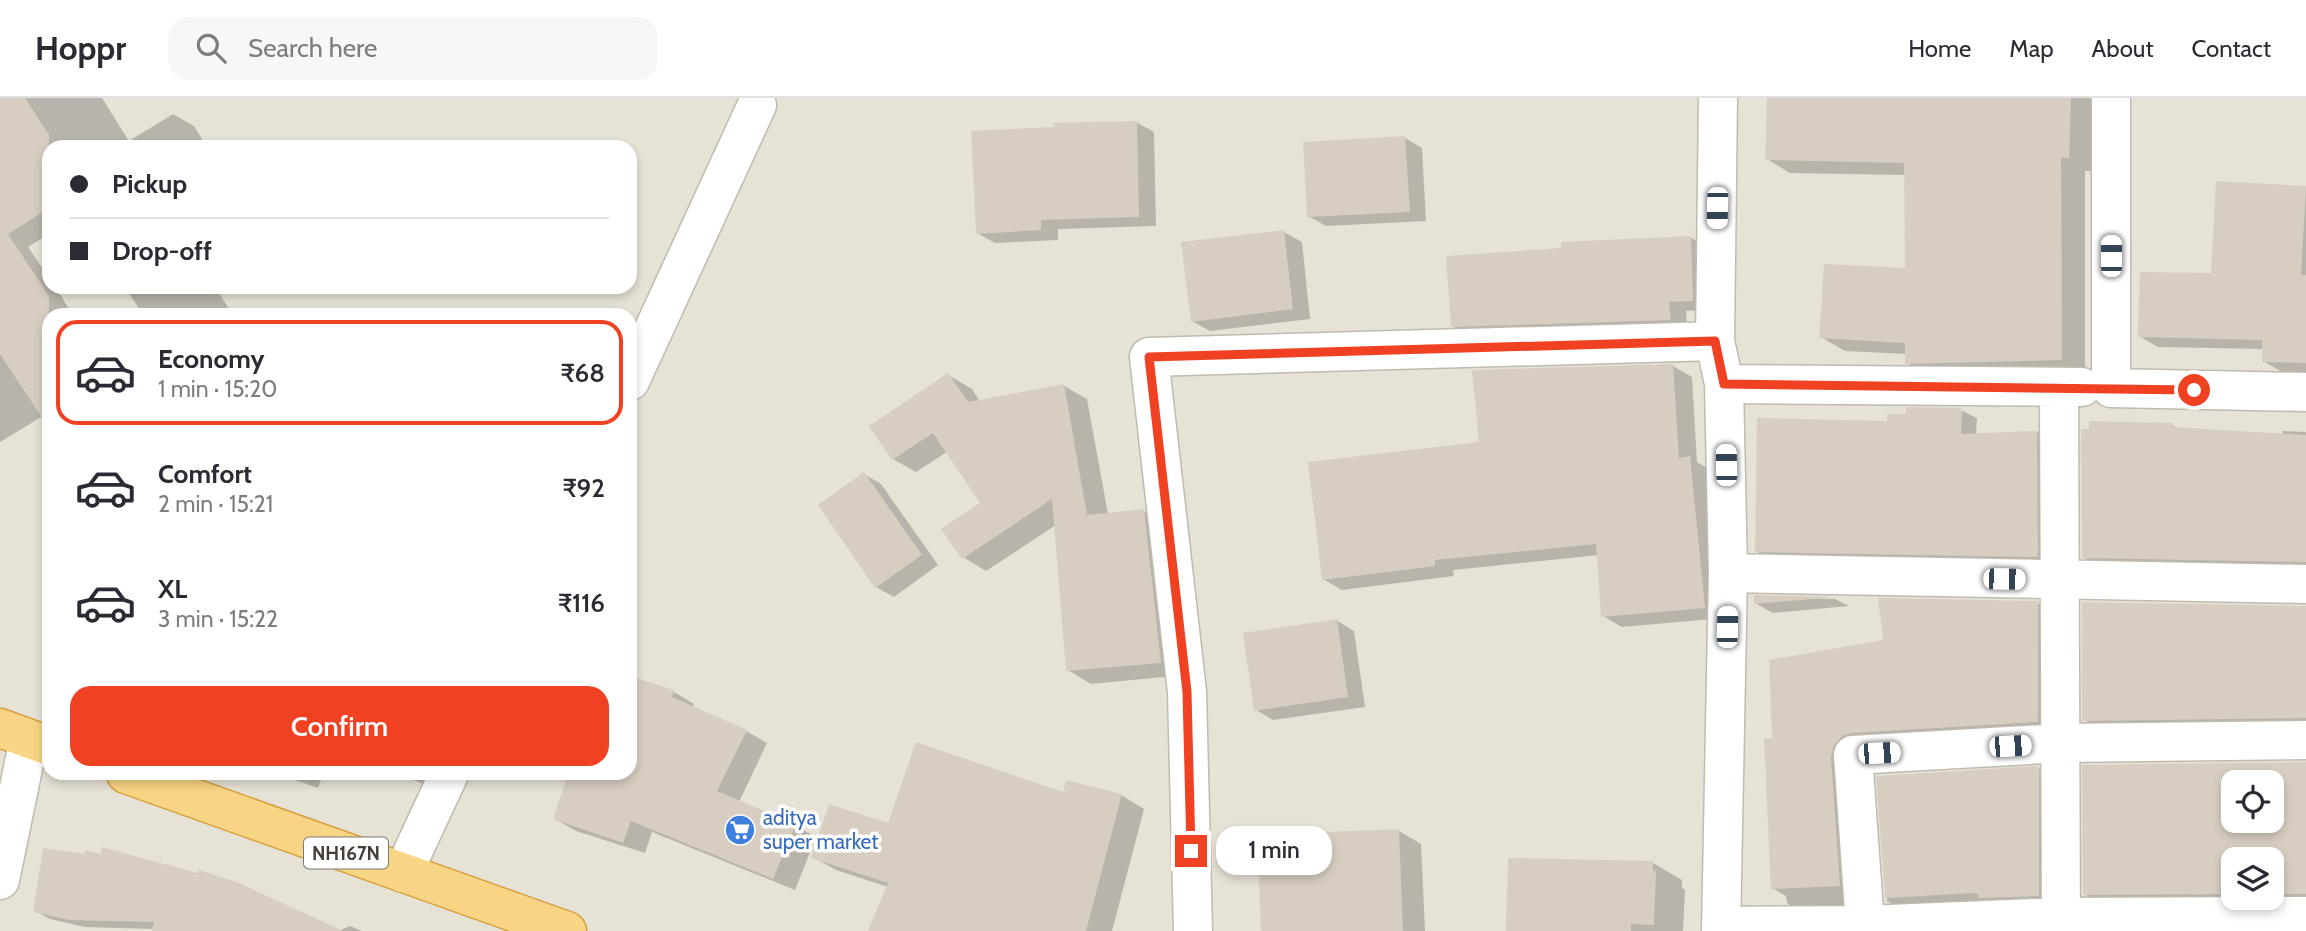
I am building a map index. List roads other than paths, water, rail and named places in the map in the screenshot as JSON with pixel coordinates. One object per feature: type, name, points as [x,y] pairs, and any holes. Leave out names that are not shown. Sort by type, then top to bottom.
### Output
[{"type":"highway","name":"NH167N","points":[[143,780],[567,931]]},
{"type":"street","points":[[1718,98],[1715,341],[1724,384],[1728,573],[1721,929],[2061,924],[2306,916]]},
{"type":"street","points":[[2111,98],[2111,388]]},
{"type":"street","points":[[637,366],[757,105]]},
{"type":"street","points":[[1193,931],[1187,692],[1149,357],[1715,341]]},
{"type":"street","points":[[1724,384],[2306,392]]},
{"type":"street","points":[[2059,387],[2061,924]]},
{"type":"street","points":[[1728,573],[2306,584]]},
{"type":"street","points":[[0,880],[26,738]]},
{"type":"street","points":[[1865,925],[1853,755],[2062,743],[2306,740]]},
{"type":"street","points":[[403,873],[446,780]]},
{"type":"place","name":"aditya super market","points":[[740,830]]}]
